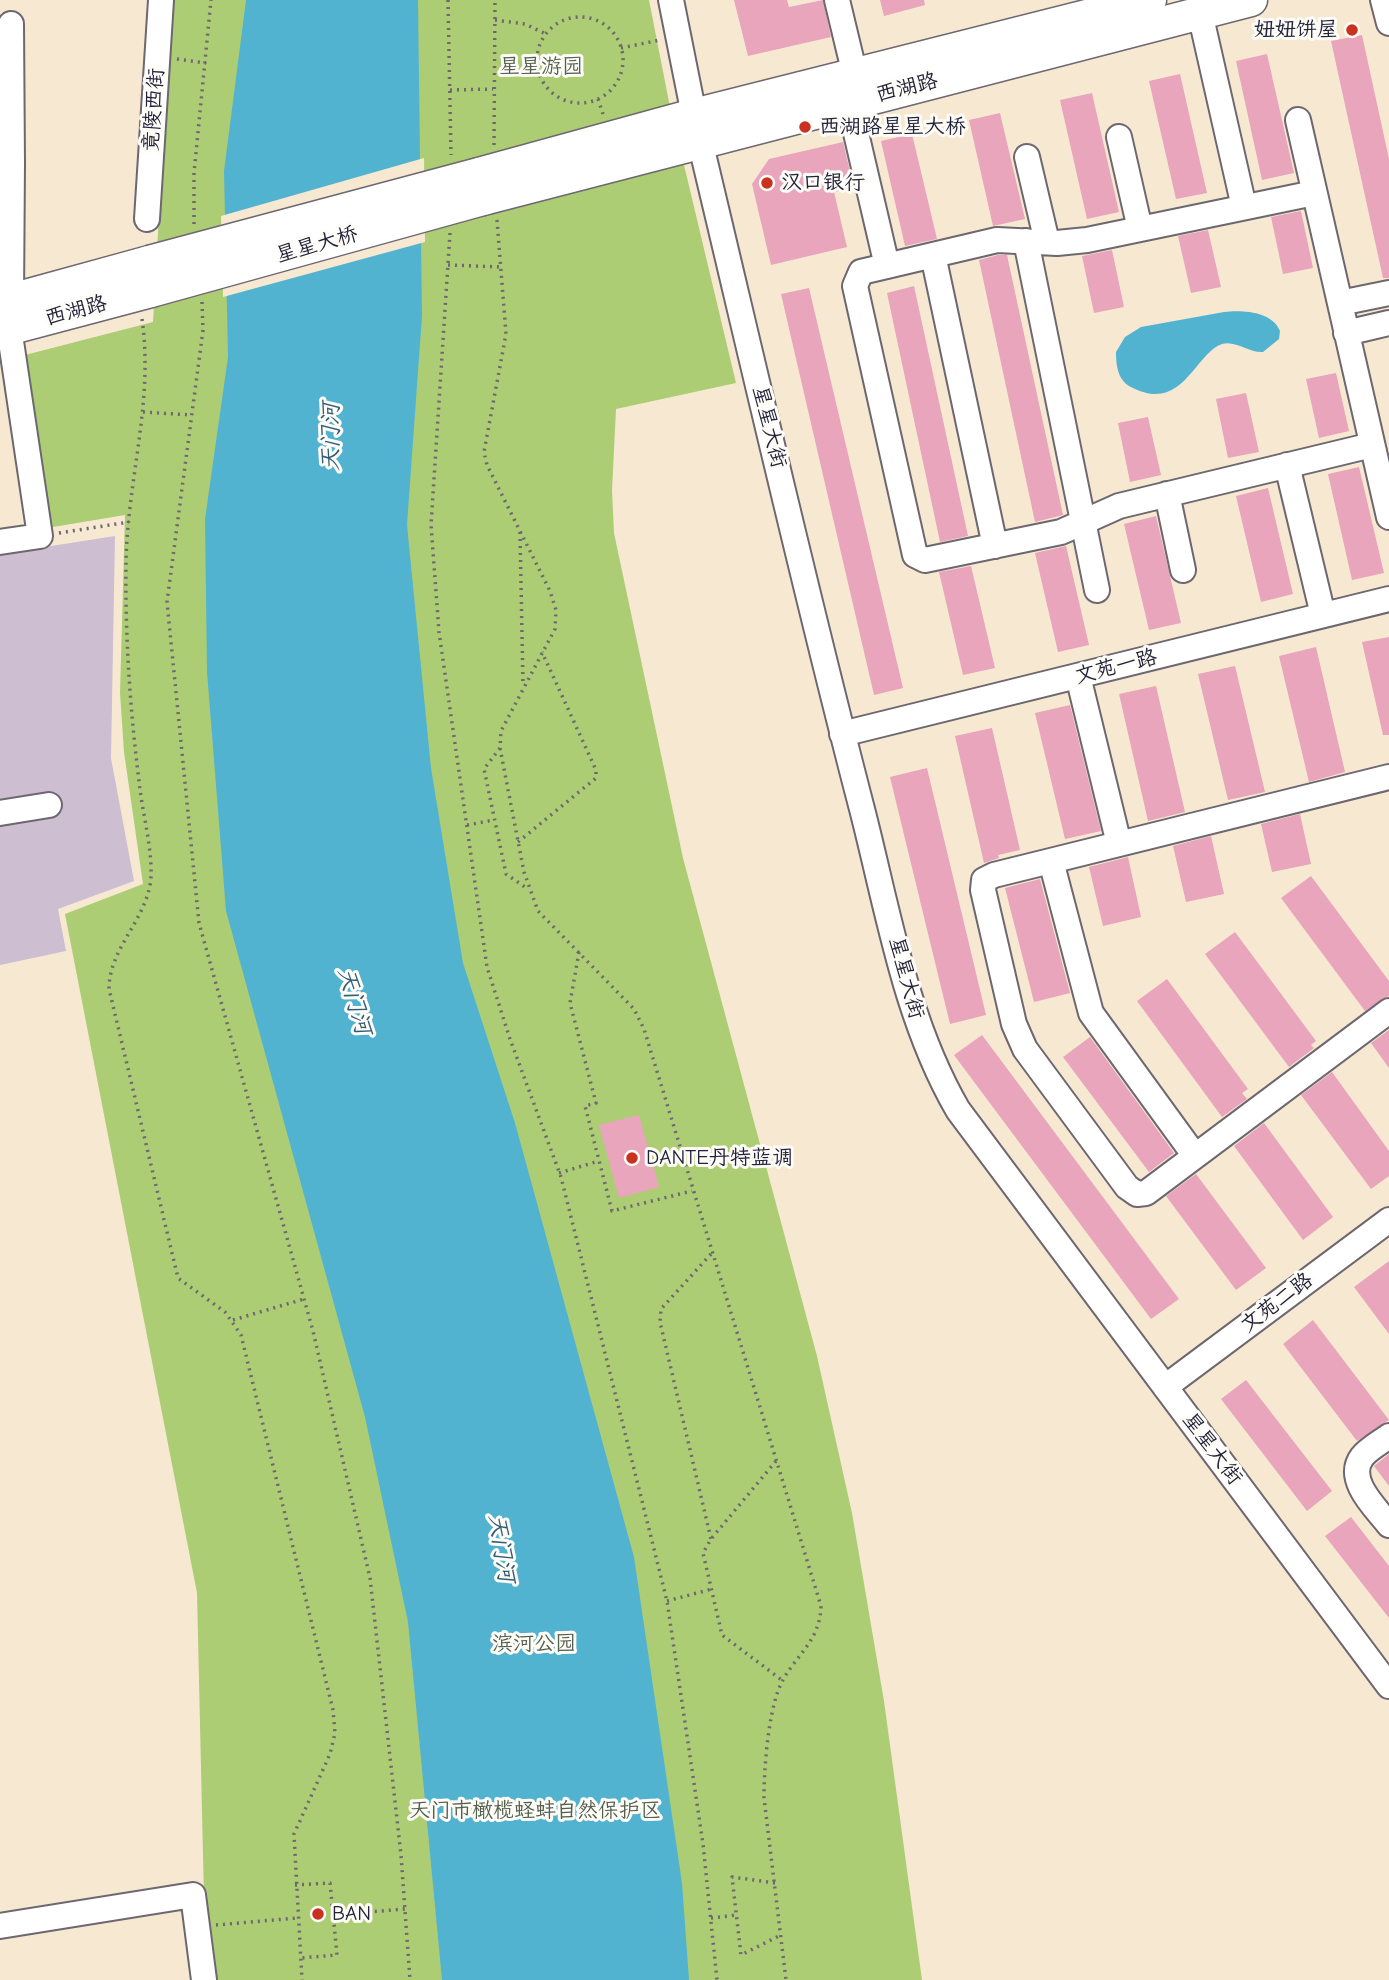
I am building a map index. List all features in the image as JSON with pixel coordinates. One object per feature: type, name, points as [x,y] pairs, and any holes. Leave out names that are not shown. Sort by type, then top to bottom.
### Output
[{"type":"main road","name":"西湖路","points":[[852,89],[1119,4],[1150,0]]},
{"type":"main road","name":"西湖路","points":[[478,189],[697,128],[852,89],[1251,0]]},
{"type":"main road","name":"星星大桥","points":[[147,289],[478,189]]},
{"type":"main road","name":"西湖路","points":[[5,316],[147,289]]},
{"type":"street","name":"竟陵西街","points":[[146,219],[161,0]]},
{"type":"street","name":"星星大街","points":[[671,0],[697,128],[842,734],[919,1027],[958,1110],[1389,1686]]},
{"type":"street","points":[[837,0],[887,266]]},
{"type":"street","points":[[1383,0],[1389,23]]},
{"type":"street","points":[[1200,13],[1244,207]]},
{"type":"street","points":[[0,542],[40,536],[5,316],[6,165],[11,24]]},
{"type":"street","points":[[1298,120],[1389,517]]},
{"type":"street","points":[[1119,137],[1140,229]]},
{"type":"street","points":[[1027,157],[1036,242],[1085,521],[1086,540],[1097,590]]},
{"type":"street","points":[[1314,193],[1087,240],[997,240],[861,272],[855,286],[915,555],[925,560],[1061,532],[1119,506],[1372,445]]},
{"type":"street","points":[[933,255],[995,546]]},
{"type":"street","points":[[1340,303],[1389,293]]},
{"type":"street","points":[[1346,333],[1389,323]]},
{"type":"street","points":[[1287,465],[1323,615]]},
{"type":"street","points":[[1167,495],[1183,570]]},
{"type":"street","name":"文苑一路","points":[[842,734],[1389,599]]},
{"type":"street","points":[[1078,676],[1119,844]]},
{"type":"street","points":[[1389,778],[994,874],[984,880],[983,890],[1014,1024],[1025,1049],[1127,1187],[1137,1194],[1146,1193],[1389,1011]]},
{"type":"street","points":[[0,813],[49,804]]},
{"type":"street","points":[[1051,861],[1091,1013],[1195,1156]]},
{"type":"street","name":"文苑二路","points":[[1165,1387],[1387,1225]]},
{"type":"street","points":[[1389,1436],[1362,1457],[1356,1473],[1360,1488],[1389,1525]]},
{"type":"street","points":[[0,1926],[193,1895],[204,1980]]},
{"type":"path","points":[[195,233],[194,173],[211,0]]},
{"type":"path","points":[[447,0],[450,90],[501,267],[506,334],[484,452],[487,466],[550,591],[556,611],[555,629],[501,731],[500,748],[518,842],[538,911],[634,1009],[644,1029],[821,1606],[820,1622],[814,1637],[777,1693],[764,1774],[786,1980]]},
{"type":"path","points":[[495,0],[495,146]]},
{"type":"path","points":[[579,17],[593,19],[615,35],[621,48],[620,75],[614,88],[598,99],[577,104],[551,92],[542,80],[537,66],[538,52],[546,34],[564,20],[579,17]]},
{"type":"path","points":[[495,20],[525,24],[546,34]]},
{"type":"path","points":[[621,48],[678,36]]},
{"type":"path","points":[[158,57],[206,63]]},
{"type":"path","points":[[450,90],[494,89]]},
{"type":"path","points":[[598,99],[603,116]]},
{"type":"path","points":[[450,227],[431,525],[439,632],[487,967],[559,1173],[667,1601],[704,1844],[717,1980]]},
{"type":"path","points":[[448,265],[501,267]]},
{"type":"path","points":[[147,289],[143,412],[126,561],[130,676],[151,876],[144,904],[114,960],[109,989],[178,1278],[233,1320],[242,1335],[333,1710],[335,1733],[330,1754],[294,1834],[302,1980]]},
{"type":"path","points":[[201,298],[203,330],[167,602],[199,923],[304,1299],[370,1578],[410,1980]]},
{"type":"path","points":[[143,412],[191,415]]},
{"type":"path","points":[[40,536],[130,522]]},
{"type":"path","points":[[520,530],[523,687]]},
{"type":"path","points":[[518,842],[596,778],[596,770],[542,652]]},
{"type":"path","points":[[500,748],[484,769],[494,820],[506,874],[530,890]]},
{"type":"path","points":[[467,825],[494,820]]},
{"type":"path","points":[[579,952],[570,1003],[596,1103],[585,1106],[612,1211],[692,1191]]},
{"type":"path","points":[[559,1173],[599,1161]]},
{"type":"path","points":[[711,1254],[662,1310],[660,1322],[711,1539]]},
{"type":"path","points":[[233,1320],[304,1299]]},
{"type":"path","points":[[776,1461],[711,1539],[703,1553],[722,1635],[783,1681]]},
{"type":"path","points":[[667,1601],[712,1589]]},
{"type":"path","points":[[775,1883],[732,1877],[741,1955],[781,1935]]},
{"type":"path","points":[[295,1885],[330,1883],[337,1955],[300,1958]]},
{"type":"path","points":[[333,1915],[405,1909]]},
{"type":"path","points":[[711,1918],[737,1915]]},
{"type":"path","points":[[197,1927],[298,1918]]},
{"type":"shaded area","points":[[115,536],[111,758],[134,881],[58,909],[66,951],[0,965],[0,554]]},
{"type":"green space","name":"滨河公园","points":[[171,0],[649,0],[669,102],[736,383],[616,409],[612,491],[614,533],[683,858],[817,1356],[852,1513],[884,1701],[922,1980],[212,1980],[204,1899],[197,1593],[65,914],[143,884],[124,752],[120,693],[125,515],[47,528],[25,355],[153,322]]},
{"type":"water","name":"天门市橄榄蛏蚌自然保护区","points":[[246,0],[418,0],[422,316],[407,525],[431,768],[463,963],[515,1123],[634,1557],[682,1883],[689,1980],[442,1980],[408,1622],[365,1417],[226,911],[207,672],[205,519],[228,357],[224,171]]},
{"type":"water","points":[[1239,311],[1264,316],[1276,324],[1280,331],[1279,339],[1263,352],[1222,344],[1212,350],[1186,379],[1164,393],[1150,394],[1133,388],[1121,378],[1116,352],[1125,337],[1141,327]]},
{"type":"pier","points":[[424,158],[425,242],[223,297],[221,216]]},
{"type":"building","points":[[734,0],[787,0],[789,7],[823,0],[831,37],[748,56]]},
{"type":"building","points":[[880,0],[924,0],[925,5],[884,16]]},
{"type":"building","points":[[1362,35],[1389,159],[1389,278],[1383,278],[1331,41]]},
{"type":"building","points":[[1267,54],[1294,173],[1262,180],[1236,61]]},
{"type":"building","points":[[1180,74],[1207,193],[1176,199],[1149,81]]},
{"type":"building","points":[[1092,93],[1119,212],[1087,219],[1060,100]]},
{"type":"building","points":[[1000,113],[1025,219],[993,226],[969,120]]},
{"type":"building","points":[[912,134],[937,239],[905,246],[881,141]]},
{"type":"building","points":[[843,142],[854,188],[834,192],[847,247],[771,265],[752,184],[769,159]]},
{"type":"building","points":[[1301,211],[1313,268],[1283,274],[1271,217]]},
{"type":"building","points":[[1208,230],[1221,287],[1191,293],[1178,236]]},
{"type":"building","points":[[1112,250],[1124,307],[1094,313],[1082,256]]},
{"type":"building","points":[[1007,255],[1063,515],[1035,522],[979,260]]},
{"type":"building","points":[[914,286],[968,536],[940,542],[887,293]]},
{"type":"building","points":[[809,288],[903,688],[874,695],[781,294]]},
{"type":"building","points":[[1336,373],[1349,431],[1319,438],[1306,379]]},
{"type":"building","points":[[1246,393],[1259,452],[1228,458],[1216,399]]},
{"type":"building","points":[[1148,417],[1161,475],[1130,482],[1118,423]]},
{"type":"building","points":[[1359,467],[1384,573],[1352,580],[1328,474]]},
{"type":"building","points":[[1268,488],[1293,594],[1261,602],[1236,496]]},
{"type":"building","points":[[1156,516],[1181,623],[1149,630],[1124,524]]},
{"type":"building","points":[[1066,546],[1089,645],[1058,652],[1035,553]]},
{"type":"building","points":[[971,566],[995,668],[963,675],[939,572]]},
{"type":"building","points":[[1389,637],[1389,735],[1383,735],[1362,642]]},
{"type":"building","points":[[1316,647],[1345,772],[1309,782],[1279,656]]},
{"type":"building","points":[[1235,666],[1265,792],[1228,800],[1198,674]]},
{"type":"building","points":[[1156,686],[1185,812],[1148,821],[1119,694]]},
{"type":"building","points":[[1070,705],[1101,831],[1065,839],[1035,713]]},
{"type":"building","points":[[992,728],[1020,850],[998,855],[999,858],[984,863],[955,736]]},
{"type":"building","points":[[927,768],[986,1015],[950,1024],[890,777]]},
{"type":"building","points":[[1300,814],[1311,864],[1272,872],[1261,824]]},
{"type":"building","points":[[1211,836],[1224,894],[1186,902],[1173,846]]},
{"type":"building","points":[[1128,857],[1141,917],[1103,926],[1089,867]]},
{"type":"building","points":[[1311,876],[1389,981],[1389,996],[1365,1011],[1281,898]]},
{"type":"building","points":[[1040,879],[1070,993],[1034,1002],[1005,888]]},
{"type":"building","points":[[1235,932],[1316,1041],[1311,1045],[1314,1048],[1289,1067],[1205,954]]},
{"type":"building","points":[[1167,979],[1248,1089],[1242,1093],[1247,1099],[1222,1117],[1137,1001]]},
{"type":"building","points":[[1389,1030],[1389,1068],[1371,1043]]},
{"type":"building","points":[[982,1035],[1179,1299],[1151,1319],[954,1055]]},
{"type":"building","points":[[1090,1037],[1174,1153],[1149,1172],[1063,1057]]},
{"type":"building","points":[[1332,1072],[1389,1151],[1389,1176],[1371,1189],[1301,1095]]},
{"type":"building","points":[[639,1115],[659,1187],[619,1198],[599,1125]]},
{"type":"building","points":[[1264,1123],[1333,1217],[1303,1240],[1234,1146]]},
{"type":"building","points":[[1196,1174],[1266,1268],[1236,1290],[1166,1196]]},
{"type":"building","points":[[1389,1261],[1389,1334],[1354,1287]]},
{"type":"building","points":[[1313,1320],[1389,1420],[1357,1441],[1283,1344]]},
{"type":"building","points":[[1246,1380],[1332,1491],[1307,1511],[1221,1399]]},
{"type":"building","points":[[1389,1454],[1389,1486],[1374,1466]]},
{"type":"building","points":[[1351,1517],[1389,1566],[1389,1618],[1325,1536]]},
{"type":"place","name":"妞妞饼屋","points":[[1352,30]]},
{"type":"place","name":"西湖路星星大桥","points":[[805,127]]},
{"type":"place","name":"汉口银行","points":[[767,183]]},
{"type":"place","name":"DANTE丹特蓝调","points":[[632,1158]]},
{"type":"place","name":"BAN","points":[[318,1914]]},
{"type":"park label","name":"星星游园","points":[[541,67]]},
{"type":"water label","name":"天门河","points":[[331,437]]},
{"type":"water label","name":"天门河","points":[[354,1001]]},
{"type":"water label","name":"天门河","points":[[501,1548]]}]
